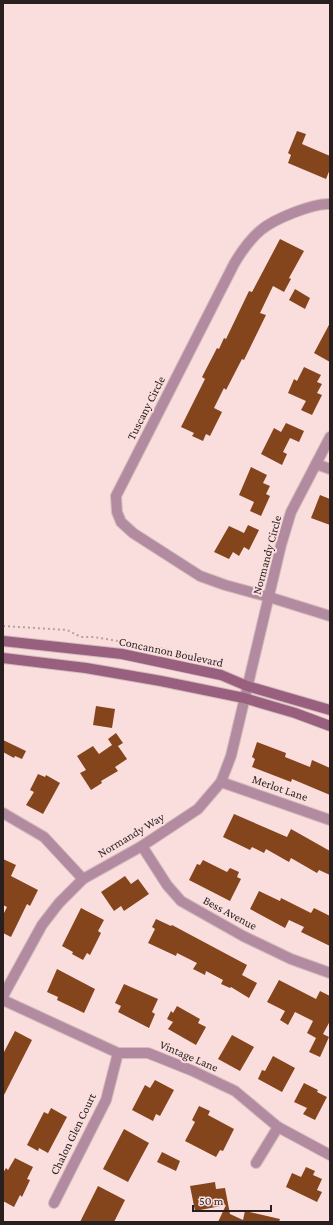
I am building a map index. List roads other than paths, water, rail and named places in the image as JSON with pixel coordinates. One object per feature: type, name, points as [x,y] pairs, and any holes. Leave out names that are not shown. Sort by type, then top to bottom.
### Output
[{"type":"main road","name":"Concannon Boulevard","points":[[3,641],[122,654],[221,675],[247,686],[330,710]]},
{"type":"main road","points":[[3,658],[86,668],[161,681],[244,698],[295,713],[330,726]]},
{"type":"street","name":"Tuscany Circle","points":[[330,204],[307,207],[284,217],[262,229],[244,248],[234,264],[116,496],[117,512],[121,522],[133,533],[200,576],[225,585],[330,616]]},
{"type":"street","name":"Normandy Circle","points":[[247,686],[281,544],[291,512],[330,437]]},
{"type":"street","points":[[316,464],[330,469]]},
{"type":"street","name":"Normandy Way","points":[[3,996],[42,925],[59,903],[83,879],[142,846],[198,809],[221,782],[231,756],[247,686]]},
{"type":"street","name":"Merlot Lane","points":[[221,782],[330,820]]},
{"type":"street","points":[[3,813],[44,838],[83,879]]},
{"type":"street","name":"Bess Avenue","points":[[142,846],[167,885],[181,901],[243,936],[291,959],[330,973]]},
{"type":"street","name":"Vintage Lane","points":[[3,1000],[118,1053],[148,1053],[193,1071],[235,1091],[278,1128],[330,1155]]},
{"type":"street","name":"Chalon Glen Court","points":[[54,1203],[106,1100],[118,1053]]},
{"type":"street","points":[[256,1163],[278,1128]]}]
